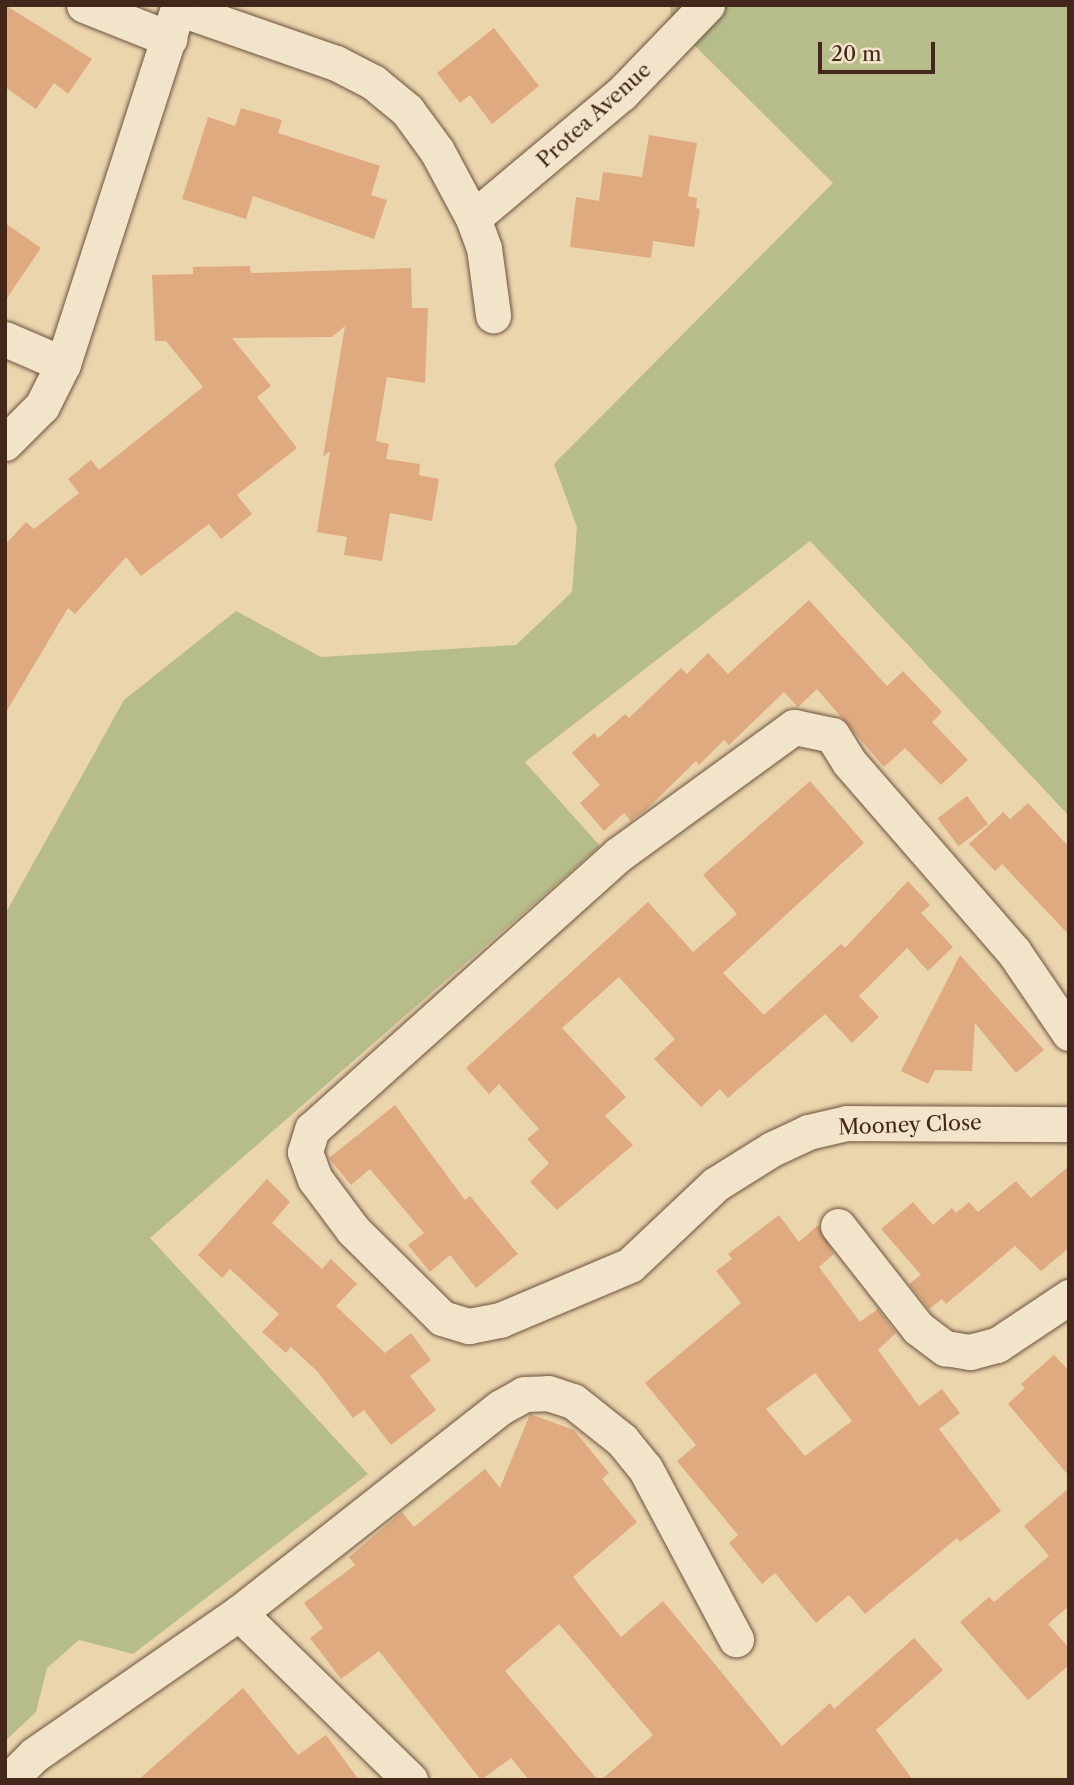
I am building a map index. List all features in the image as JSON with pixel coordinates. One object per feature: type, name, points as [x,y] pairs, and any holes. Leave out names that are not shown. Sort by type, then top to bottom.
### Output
[{"type":"street","points":[[84,5],[176,17],[336,64],[373,82],[407,110],[437,151],[473,218],[484,248],[493,315]]},
{"type":"street","name":"Protea Avenue","points":[[473,218],[621,94],[707,5]]},
{"type":"street","points":[[5,443],[42,407],[63,364],[176,17]]},
{"type":"street","points":[[5,340],[63,364]]},
{"type":"street","name":"Mooney Close","points":[[1069,1033],[1014,952],[849,762],[832,735],[794,727],[779,735],[618,854],[312,1129],[305,1152],[315,1180],[353,1230],[442,1318],[468,1326],[500,1320],[629,1265],[716,1185],[772,1149],[808,1132],[847,1123],[1069,1124]]},
{"type":"street","points":[[838,1226],[918,1328],[945,1348],[970,1352],[997,1345],[1069,1297]]},
{"type":"street","points":[[9,1780],[34,1755],[239,1613],[501,1408],[524,1394],[548,1393],[573,1401],[600,1419],[645,1468],[736,1639]]},
{"type":"street","points":[[239,1613],[410,1780]]},
{"type":"green space","points":[[670,5],[1069,5],[1069,816],[810,541],[525,762],[600,846],[150,1238],[368,1474],[133,1654],[79,1640],[47,1668],[36,1712],[5,1741],[5,914],[124,700],[236,611],[321,657],[516,645],[572,592],[577,527],[554,464],[833,183],[671,22]]},
{"type":"building","points":[[5,5],[92,59],[68,94],[54,83],[36,109],[5,87]]},
{"type":"building","points":[[494,28],[539,86],[492,124],[470,95],[460,103],[437,73]]},
{"type":"building","points":[[241,108],[282,120],[278,133],[380,166],[371,195],[387,200],[374,239],[253,196],[246,219],[182,199],[208,117],[235,126]]},
{"type":"building","points":[[649,135],[697,143],[688,196],[697,198],[696,208],[700,209],[694,247],[653,241],[651,258],[570,247],[576,197],[599,201],[603,172],[642,177]]},
{"type":"building","points":[[5,223],[41,248],[5,301]]},
{"type":"building","points":[[250,266],[251,273],[411,268],[412,308],[428,308],[425,383],[387,377],[376,441],[389,444],[386,459],[420,464],[419,475],[439,479],[432,521],[390,513],[382,561],[344,555],[347,537],[317,532],[330,451],[323,457],[345,326],[332,337],[232,338],[271,386],[257,397],[297,448],[237,495],[252,514],[221,539],[209,524],[141,576],[126,557],[75,614],[68,608],[5,714],[5,545],[26,522],[34,529],[79,493],[68,479],[91,460],[99,470],[203,387],[166,341],[155,341],[152,275],[193,274],[193,267]]},
{"type":"building","points":[[809,600],[887,686],[903,671],[942,712],[932,722],[968,760],[941,785],[905,748],[884,767],[817,689],[798,707],[784,692],[729,745],[724,740],[699,765],[696,761],[647,809],[631,821],[624,813],[604,831],[580,803],[600,785],[572,753],[594,733],[598,738],[625,714],[629,718],[681,668],[687,674],[708,653],[728,674]]},
{"type":"building","points":[[810,781],[864,843],[723,973],[764,1015],[841,944],[845,948],[908,881],[930,905],[921,913],[953,947],[928,971],[907,948],[859,996],[879,1017],[852,1043],[825,1014],[728,1098],[720,1089],[701,1107],[654,1059],[675,1039],[619,977],[562,1028],[626,1097],[605,1116],[633,1145],[557,1210],[530,1182],[549,1163],[527,1139],[539,1129],[499,1084],[489,1094],[466,1068],[648,902],[693,952],[737,914],[703,875]]},
{"type":"building","points":[[967,796],[988,824],[959,846],[937,818]]},
{"type":"building","points":[[1028,803],[1069,847],[1069,935],[1002,864],[995,871],[969,844],[1003,812],[1010,819]]},
{"type":"building","points":[[960,955],[1044,1050],[1016,1073],[975,1023],[972,1071],[935,1070],[928,1084],[901,1071]]},
{"type":"building","points":[[395,1105],[465,1200],[470,1196],[518,1254],[476,1288],[450,1255],[430,1272],[408,1245],[424,1233],[370,1169],[351,1185],[329,1158]]},
{"type":"building","points":[[1069,1166],[1069,1248],[1041,1271],[1015,1246],[946,1304],[942,1299],[929,1309],[909,1284],[921,1275],[881,1229],[913,1202],[933,1225],[952,1208],[956,1213],[969,1202],[978,1212],[1016,1181],[1031,1198]]},
{"type":"building","points":[[267,1179],[290,1202],[272,1223],[322,1269],[331,1259],[357,1284],[336,1306],[385,1353],[411,1333],[431,1360],[410,1376],[436,1410],[391,1445],[364,1410],[353,1418],[317,1371],[291,1347],[286,1353],[262,1332],[279,1314],[230,1269],[222,1278],[198,1255]]},
{"type":"building","points":[[779,1215],[799,1242],[818,1225],[834,1254],[819,1267],[860,1322],[878,1309],[896,1333],[878,1350],[919,1406],[942,1389],[960,1413],[939,1429],[1001,1511],[960,1542],[957,1538],[865,1614],[849,1595],[816,1623],[775,1573],[762,1584],[729,1543],[738,1535],[677,1461],[696,1445],[645,1383],[741,1303],[716,1271],[732,1259],[728,1254]],"holes":[[[815,1373],[852,1421],[805,1456],[766,1409]]]},
{"type":"building","points":[[1054,1355],[1069,1371],[1069,1476],[1008,1404],[1025,1388],[1021,1384]]},
{"type":"building","points":[[530,1414],[574,1430],[609,1473],[602,1479],[637,1522],[573,1577],[621,1637],[663,1601],[782,1746],[830,1703],[834,1709],[914,1638],[943,1670],[876,1730],[913,1780],[601,1780],[653,1735],[559,1624],[505,1671],[598,1780],[529,1780],[511,1758],[481,1780],[379,1651],[341,1679],[310,1638],[323,1628],[304,1603],[355,1565],[349,1557],[402,1512],[414,1527],[485,1469],[500,1488]]},
{"type":"building","points":[[1069,1488],[1069,1606],[1048,1624],[1069,1648],[1069,1665],[1028,1700],[960,1622],[989,1597],[994,1602],[1049,1556],[1024,1526]]},
{"type":"building","points":[[243,1688],[298,1755],[326,1735],[359,1780],[138,1780]]}]
